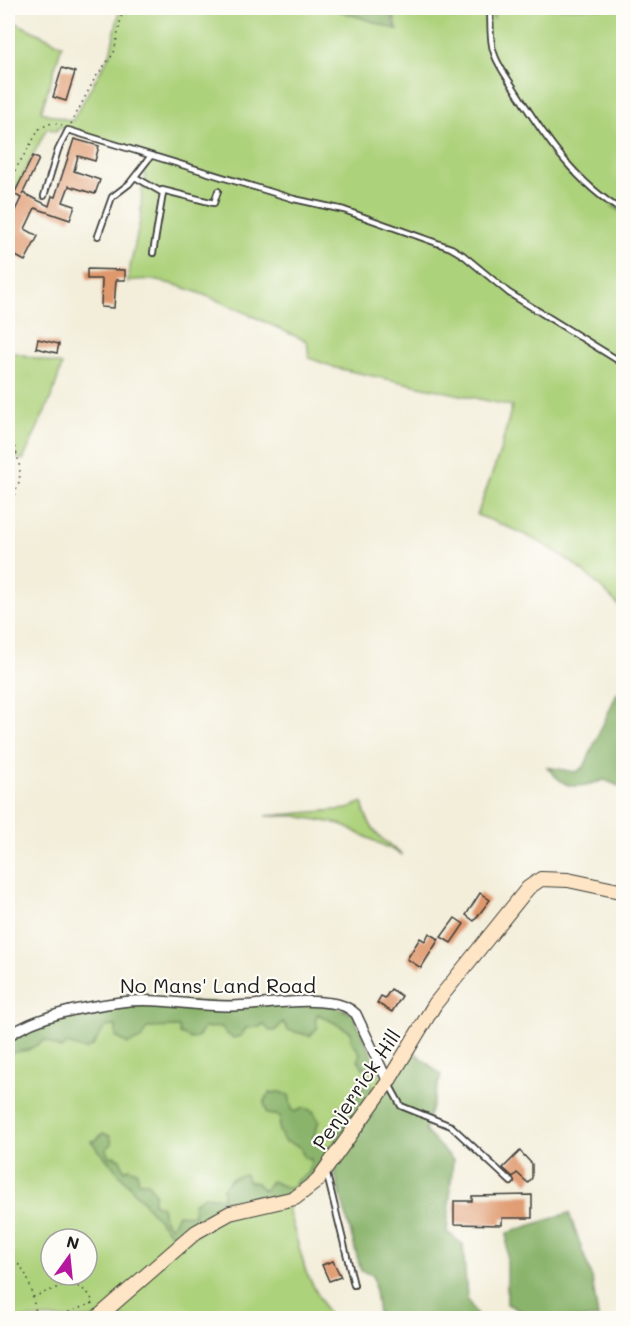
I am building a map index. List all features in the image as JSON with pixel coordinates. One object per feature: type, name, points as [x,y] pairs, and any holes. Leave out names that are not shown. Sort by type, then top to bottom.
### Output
[{"type":"street","name":"Penjerrick Hill","points":[[97,1318],[196,1232],[230,1213],[296,1198],[317,1181],[388,1082],[435,1004],[528,888],[541,879],[550,879],[568,880],[624,892]]},
{"type":"street","name":"No Mans' Land Road","points":[[8,1036],[22,1027],[74,1011],[122,1002],[229,1006],[308,1001],[332,1003],[347,1007],[356,1014],[388,1082]]},
{"type":"lane","points":[[490,8],[493,51],[526,106],[570,168],[593,191],[624,212]]},
{"type":"lane","points":[[44,196],[58,150],[68,130],[150,157],[294,199],[351,212],[451,248],[468,259],[501,288],[624,364]]},
{"type":"lane","points":[[98,236],[109,200],[135,177],[150,157]]},
{"type":"lane","points":[[135,177],[162,190],[214,203],[218,191]]},
{"type":"lane","points":[[153,253],[162,208],[162,190]]},
{"type":"lane","points":[[388,1082],[401,1106],[451,1126],[511,1182]]},
{"type":"lane","points":[[325,1169],[354,1285]]},
{"type":"path","points":[[8,200],[14,172],[40,128],[52,123],[69,127],[95,78],[110,61],[116,47],[123,8]]},
{"type":"path","points":[[8,430],[19,459],[21,479],[8,505]]},
{"type":"path","points":[[8,1258],[22,1268],[38,1318]]},
{"type":"path","points":[[33,1297],[69,1283],[86,1291],[92,1299],[93,1303],[54,1318]]},
{"type":"green space","points":[[120,8],[331,8],[397,29],[392,8],[490,8],[494,20],[495,8],[623,8],[623,212],[611,205],[623,214],[623,610],[590,577],[557,552],[521,533],[477,515],[500,452],[512,406],[336,368],[309,358],[307,341],[217,300],[167,283],[145,280],[128,282],[141,214],[142,190],[146,176],[143,171],[152,157],[59,127],[56,131],[47,128],[8,204],[8,19],[62,45],[41,112],[72,121],[110,54]]},
{"type":"green space","points":[[331,8],[392,8],[393,23],[398,30]]},
{"type":"green space","points":[[8,351],[62,365],[53,393],[23,460],[8,454]]},
{"type":"green space","points":[[617,693],[623,694],[623,788],[605,780],[579,786],[560,781],[547,767],[576,772],[584,767]]},
{"type":"green space","points":[[362,802],[372,827],[388,844],[403,855],[340,824],[296,816],[266,816],[348,809]]},
{"type":"green space","points":[[195,1002],[332,1005],[353,1014],[378,1068],[375,1071],[363,1068],[358,1060],[360,1053],[351,1040],[351,1032],[318,1014],[315,1020],[318,1027],[310,1036],[288,1030],[283,1022],[275,1031],[270,1031],[263,1024],[260,1027],[246,1028],[241,1036],[233,1038],[225,1033],[222,1027],[204,1028],[199,1036],[191,1039],[180,1034],[179,1027],[147,1028],[141,1039],[128,1044],[116,1037],[116,1026],[105,1027],[93,1046],[85,1050],[68,1044],[61,1049],[45,1040],[28,1050],[10,1053],[8,1050],[8,1040],[41,1024],[77,1013],[115,1007]]},
{"type":"green space","points":[[347,1009],[383,1079],[316,1180],[231,1214],[286,1202],[306,1272],[330,1318],[8,1318],[8,1040],[24,1030]]},
{"type":"green space","points":[[411,1049],[441,1075],[425,1131],[453,1160],[447,1232],[463,1245],[467,1298],[478,1318],[374,1318],[378,1314],[373,1275],[361,1271],[334,1170],[330,1166]]},
{"type":"green space","points":[[362,1082],[369,1082],[374,1093],[332,1156],[294,1197],[230,1211],[180,1245],[91,1141],[96,1140],[103,1133],[110,1136],[112,1144],[106,1149],[109,1157],[114,1156],[120,1159],[124,1170],[129,1168],[137,1171],[139,1182],[147,1182],[155,1193],[153,1203],[162,1207],[164,1219],[171,1227],[178,1214],[194,1215],[194,1203],[204,1196],[223,1198],[223,1188],[231,1179],[245,1174],[248,1181],[257,1183],[264,1191],[271,1181],[291,1189],[297,1180],[309,1173],[311,1159],[304,1157],[300,1147],[284,1141],[279,1131],[280,1116],[267,1114],[264,1103],[269,1093],[279,1092],[289,1095],[292,1110],[295,1112],[303,1108],[313,1111],[319,1121],[313,1138],[319,1138],[327,1149],[335,1142],[339,1130],[345,1127],[336,1117],[339,1109],[350,1106],[357,1094],[362,1094]]},
{"type":"green space","points":[[569,1213],[592,1278],[598,1318],[524,1318],[523,1312],[507,1304],[507,1233]]},
{"type":"building","points":[[62,68],[75,72],[66,101],[53,97]]},
{"type":"building","points":[[74,139],[99,146],[95,161],[78,156],[74,171],[100,180],[95,194],[69,186],[63,202],[75,206],[70,220],[35,208],[25,229],[38,236],[25,261],[8,252],[8,225],[21,198],[14,194],[33,156],[39,159],[22,195],[23,193],[49,206],[52,196],[55,197]]},
{"type":"building","points":[[87,269],[125,270],[125,280],[116,280],[114,308],[101,307],[102,279],[87,279]]},
{"type":"building","points":[[38,339],[59,344],[57,353],[36,348]]},
{"type":"building","points":[[480,893],[490,900],[474,921],[466,915]]},
{"type":"building","points":[[455,918],[464,924],[451,943],[441,937]]},
{"type":"building","points":[[429,933],[439,939],[421,968],[407,959],[420,938],[425,941]]},
{"type":"building","points":[[391,989],[402,996],[392,1012],[377,1003],[381,996],[385,998]]},
{"type":"building","points":[[520,1151],[532,1164],[532,1178],[528,1183],[517,1173],[513,1177],[503,1168]]},
{"type":"building","points":[[532,1195],[532,1218],[502,1218],[502,1225],[454,1224],[454,1201],[472,1201],[472,1196]]},
{"type":"building","points":[[333,1261],[341,1277],[329,1281],[322,1265]]}]
